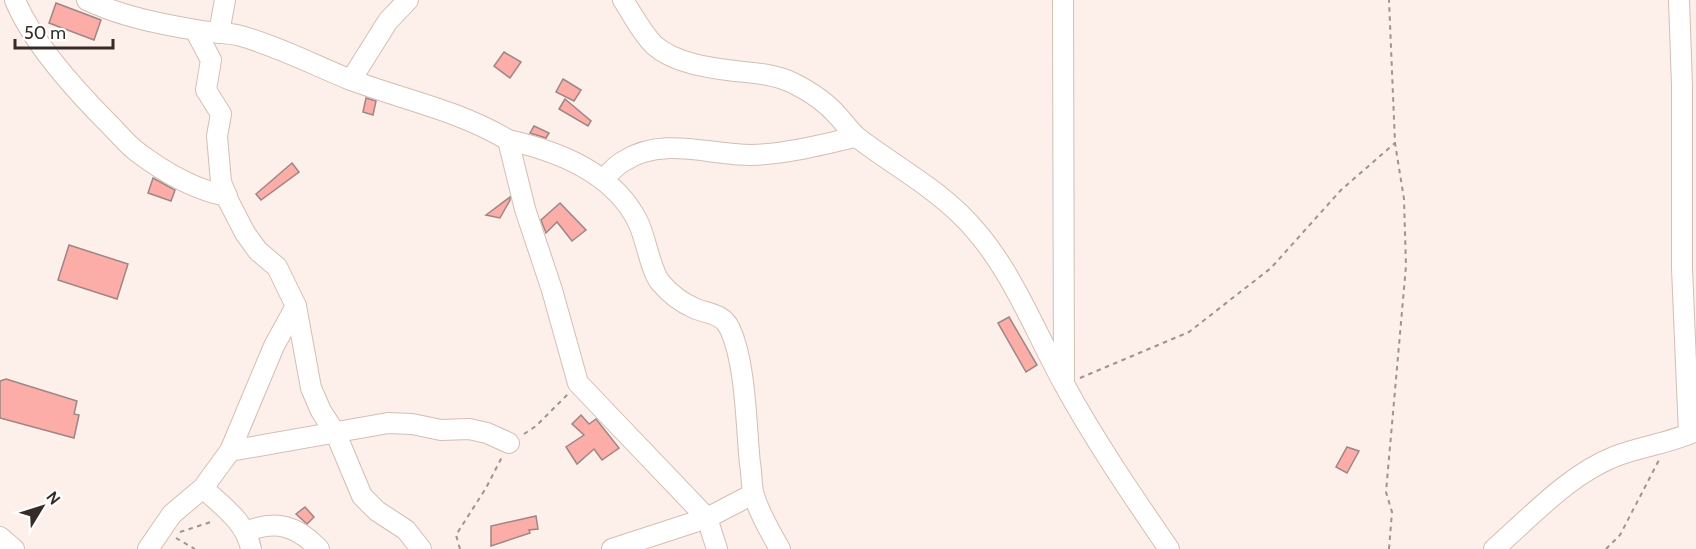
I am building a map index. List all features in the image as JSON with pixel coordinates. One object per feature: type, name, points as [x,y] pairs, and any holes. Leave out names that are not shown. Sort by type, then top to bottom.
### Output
[{"type":"street","points":[[15,0],[48,55],[93,108],[136,151],[174,175],[213,193],[226,196]]},
{"type":"street","points":[[87,0],[104,8],[195,30],[239,36],[291,53],[351,80],[482,124],[508,140],[543,148],[603,179],[622,196],[638,222],[658,280],[676,298],[696,309],[722,318],[729,328],[740,360],[753,494],[767,528],[780,549]]},
{"type":"street","points":[[219,33],[225,0]]},
{"type":"street","points":[[351,80],[388,21],[408,0]]},
{"type":"street","points":[[623,0],[654,45],[666,53],[686,62],[733,71],[764,73],[791,82],[816,96],[835,112],[855,137],[926,185],[961,215],[994,254],[1100,446],[1169,549]]},
{"type":"street","points":[[1063,0],[1064,384]]},
{"type":"street","points":[[1494,549],[1565,486],[1591,468],[1617,456],[1685,435],[1682,268],[1688,25],[1679,0]]},
{"type":"street","points":[[195,30],[211,60],[206,90],[221,114],[217,136],[221,182],[226,196],[258,251],[277,267],[296,306],[311,388],[321,411],[336,434],[362,496],[377,511],[406,530],[421,549]]},
{"type":"street","points":[[603,179],[623,161],[647,151],[667,147],[749,155],[804,149],[855,137]]},
{"type":"street","points":[[508,140],[525,209],[552,291],[578,383],[707,518],[717,549]]},
{"type":"street","points":[[148,549],[172,514],[203,488],[230,451],[274,346],[296,306]]},
{"type":"street","points":[[230,451],[388,423],[412,424],[441,430],[469,429],[486,433],[509,443]]},
{"type":"street","points":[[203,488],[241,524],[249,540],[259,526],[273,525],[293,528],[307,536],[319,549]]},
{"type":"street","points":[[612,549],[707,518],[753,494]]},
{"type":"street","points":[[0,537],[14,549]]},
{"type":"path","points":[[1389,0],[1395,143],[1404,199],[1406,266],[1386,492],[1392,512],[1389,549]]},
{"type":"path","points":[[1064,384],[1189,332],[1271,267],[1341,190],[1395,143]]},
{"type":"path","points":[[460,549],[456,535],[486,488],[509,443],[536,426],[578,383]]},
{"type":"path","points":[[1606,549],[1620,535],[1685,435]]},
{"type":"path","points":[[171,543],[182,530],[231,515]]},
{"type":"path","points":[[174,538],[195,549]]},
{"type":"building","points":[[56,3],[101,20],[94,40],[49,23]]},
{"type":"building","points":[[504,52],[521,62],[510,78],[494,66]]},
{"type":"building","points":[[563,79],[581,90],[574,101],[556,92]]},
{"type":"building","points":[[366,98],[376,101],[373,115],[363,112]]},
{"type":"building","points":[[565,99],[591,121],[588,126],[559,109]]},
{"type":"building","points":[[534,126],[549,133],[546,138],[530,133]]},
{"type":"building","points":[[292,163],[299,172],[261,200],[256,194]]},
{"type":"building","points":[[153,178],[175,190],[171,201],[148,193]]},
{"type":"building","points":[[510,197],[500,218],[486,215]]},
{"type":"building","points":[[560,203],[586,230],[572,241],[557,222],[546,233],[541,220]]},
{"type":"building","points":[[69,245],[128,264],[117,299],[58,280]]},
{"type":"building","points":[[1009,317],[1037,365],[1026,372],[998,323]]},
{"type":"building","points":[[6,379],[77,401],[74,414],[79,415],[74,438],[0,418],[0,381]]},
{"type":"building","points":[[581,415],[589,424],[596,419],[619,448],[602,460],[594,449],[577,464],[566,447],[584,435],[572,424]]},
{"type":"building","points":[[1347,447],[1359,451],[1347,473],[1336,467]]},
{"type":"building","points":[[305,507],[314,517],[307,524],[296,514]]},
{"type":"building","points":[[536,516],[538,529],[529,530],[530,533],[491,546],[491,526]]}]
